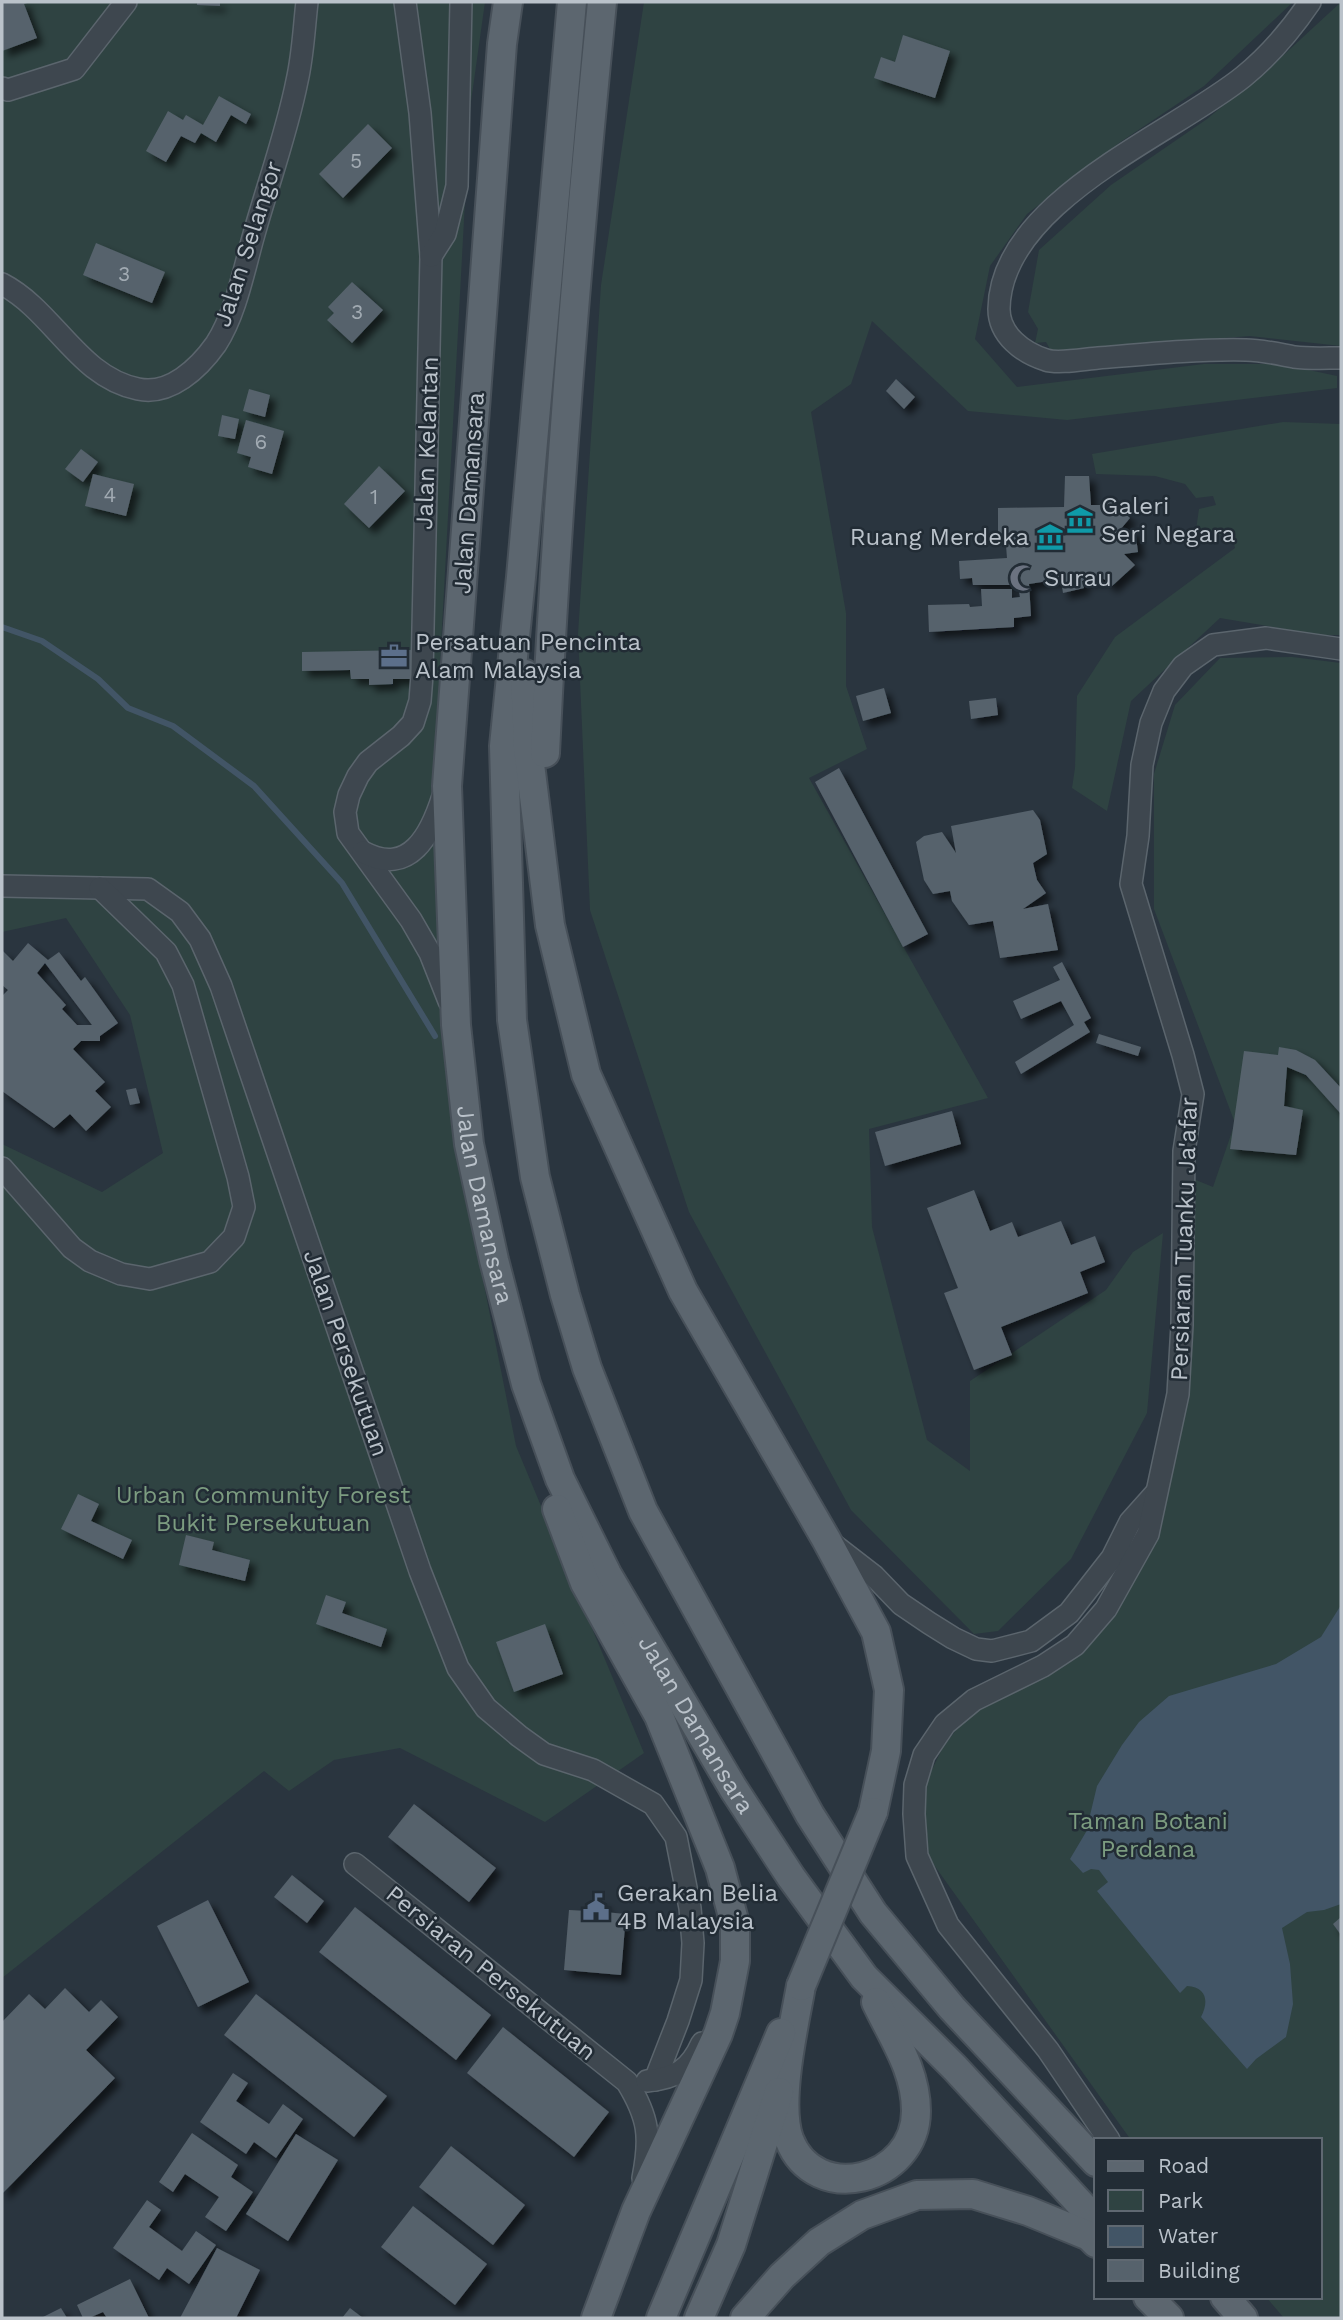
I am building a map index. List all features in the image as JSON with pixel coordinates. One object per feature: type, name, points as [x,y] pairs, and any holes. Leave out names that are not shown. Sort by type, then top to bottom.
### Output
[{"type":"main road","name":"Jalan Damansara","points":[[508,2],[502,44],[447,786],[456,1025],[469,1143],[494,1260],[526,1384],[560,1479],[607,1574],[733,1788],[791,1877],[864,1977],[955,2068],[1094,2219]]},
{"type":"main road","points":[[572,2],[521,577],[503,746],[512,1020],[536,1177],[565,1295],[587,1368],[643,1511],[810,1815],[882,1923],[952,2008],[1094,2160]]},
{"type":"main road","points":[[557,174],[588,2]]},
{"type":"main road","points":[[540,847],[555,546],[601,2]]},
{"type":"main road","points":[[521,577],[528,748],[550,925],[586,1074],[683,1291],[826,1539],[876,1632],[889,1690],[886,1751],[873,1812],[661,2318]]},
{"type":"main road","points":[[526,1384],[537,1455],[585,1583],[659,1716],[714,1849],[735,1924],[735,1961],[718,2035],[636,2211],[596,2318]]},
{"type":"main road","points":[[787,2066],[785,2113],[789,2139],[803,2161],[818,2173],[839,2179],[875,2174],[905,2150],[912,2135],[916,2113],[914,2091],[908,2066],[896,2037],[864,1977]]},
{"type":"main road","points":[[699,2318],[731,2245],[787,2066],[801,1986]]},
{"type":"main road","points":[[745,2318],[782,2276],[819,2242],[862,2215],[917,2195],[973,2194],[1028,2211],[1089,2236],[1094,2241]]},
{"type":"main road","points":[[1151,2299],[1169,2318]]},
{"type":"main road","points":[[1169,2299],[1186,2318]]},
{"type":"main road","points":[[1226,2299],[1243,2318]]},
{"type":"street","points":[[2,89],[8,90],[74,69],[126,2]]},
{"type":"street","name":"Jalan Selangor","points":[[2,284],[37,309],[90,365],[114,382],[141,390],[172,386],[195,367],[216,343],[236,300],[298,80],[307,2]]},
{"type":"street","name":"Jalan Kelantan","points":[[405,2],[420,113],[431,256],[420,701],[413,723],[368,762],[358,776],[345,812],[348,833],[411,920],[430,953],[444,984],[456,1025]]},
{"type":"street","points":[[431,256],[445,234],[457,186],[461,2]]},
{"type":"street","points":[[1310,2],[1291,29],[1242,77],[1209,102],[1135,146],[1068,195],[1037,222],[1015,255],[999,294],[999,320],[1017,346],[1048,362],[1248,349],[1298,357],[1341,358]]},
{"type":"street","name":"Persiaran Tuanku Ja'afar","points":[[1107,2138],[1048,2050],[948,1925],[917,1856],[915,1785],[924,1755],[945,1724],[974,1700],[1044,1666],[1075,1645],[1106,1609],[1148,1534],[1178,1394],[1185,1151],[1193,1094],[1131,884],[1138,836],[1142,765],[1151,723],[1164,691],[1177,674],[1213,645],[1266,638],[1341,649]]},
{"type":"street","points":[[363,852],[384,860],[400,859],[410,853],[433,826],[447,786]]},
{"type":"street","name":"Jalan Persekutuan","points":[[2,886],[148,890],[180,912],[200,939],[221,986],[420,1571],[458,1668],[486,1708],[519,1736],[544,1754],[593,1770],[653,1804],[676,1837],[690,1908],[693,1943],[691,1980],[655,2080]]},
{"type":"street","points":[[2,1168],[72,1248],[90,1261],[121,1274],[150,1279],[210,1262],[234,1237],[244,1207],[238,1177],[183,985],[166,952],[100,888]]},
{"type":"street","name":"Persiaran Tuanku Ja'afar","points":[[826,1539],[874,1576],[901,1604],[929,1623],[976,1649],[992,1651],[1031,1641],[1069,1613],[1112,1558],[1130,1522],[1157,1492]]},
{"type":"street","name":"Persiaran Persekutuan","points":[[355,1864],[627,2082]]},
{"type":"street","points":[[636,2211],[649,2150],[646,2124],[638,2101],[627,2082],[655,2080],[674,2075],[694,2061],[729,1992]]},
{"type":"green space","name":"Urban Community Forest Bukit Persekutuan","points":[[2,2],[485,2],[470,109],[437,720],[442,1022],[456,1144],[516,1446],[644,1753],[545,1822],[400,1748],[334,1760],[289,1791],[264,1771],[2,1978],[2,1144],[102,1192],[163,1153],[130,1015],[66,918],[2,932]]},
{"type":"green space","points":[[644,2],[1293,2],[1204,86],[1119,143],[1027,214],[990,266],[975,339],[1017,387],[1204,364],[1281,364],[1337,376],[1337,388],[1067,420],[968,411],[872,321],[851,384],[811,412],[846,613],[846,686],[867,749],[809,778],[988,1098],[869,1129],[872,1227],[927,1440],[970,1471],[970,1381],[1106,1290],[1133,1252],[1163,1233],[1147,1413],[1071,1559],[998,1631],[974,1634],[851,1510],[689,1212],[590,910],[578,634],[601,285]]},
{"type":"green space","points":[[1341,2],[1341,346],[1250,336],[1051,351],[1046,342],[1035,343],[1038,329],[1028,312],[1039,250],[1111,185],[1207,119],[1276,62]]},
{"type":"green space","points":[[1283,422],[1341,424],[1341,635],[1320,635],[1220,618],[1131,701],[1107,811],[1072,788],[1077,696],[1115,637],[1235,548],[1232,535],[1212,535],[1196,530],[1199,509],[1216,505],[1213,496],[1196,498],[1185,484],[1155,476],[1096,474],[1092,454]]},
{"type":"green space","name":"Taman Botani Perdana","points":[[1292,657],[1341,663],[1341,2318],[1284,2318],[1268,2299],[1322,2299],[1322,2138],[1130,2138],[929,1858],[923,1788],[943,1747],[967,1716],[1115,1611],[1161,1530],[1189,1385],[1191,1178],[1213,1187],[1235,1123],[1154,909],[1154,774],[1175,705],[1220,658]]},
{"type":"water","points":[[1341,1605],[1341,1904],[1307,1912],[1282,1928],[1290,1964],[1293,2004],[1286,2037],[1247,2069],[1201,2017],[1205,2006],[1202,1992],[1187,1986],[1180,1993],[1097,1891],[1108,1882],[1099,1870],[1091,1869],[1083,1873],[1070,1859],[1086,1832],[1097,1786],[1139,1722],[1169,1696],[1276,1664],[1321,1637]]},
{"type":"building","points":[[2,2],[30,2],[24,4],[37,38],[2,51]]},
{"type":"building","points":[[197,2],[220,2],[220,6],[197,5]]},
{"type":"building","points":[[903,35],[950,51],[935,98],[874,78],[881,57],[895,62]]},
{"type":"building","points":[[219,96],[251,114],[246,124],[231,115],[216,142],[201,133],[195,143],[181,136],[166,162],[146,151],[168,111],[183,120],[186,115],[203,125]]},
{"type":"building","points":[[368,124],[392,148],[343,198],[319,174]]},
{"type":"building","points":[[96,243],[165,272],[152,303],[83,275]]},
{"type":"building","points":[[352,282],[383,310],[352,343],[327,320],[334,313],[328,307]]},
{"type":"building","points":[[896,379],[915,397],[904,409],[886,391]]},
{"type":"building","points":[[249,389],[270,395],[265,417],[243,411]]},
{"type":"building","points":[[222,415],[239,419],[235,439],[218,436]]},
{"type":"building","points":[[246,420],[284,431],[272,474],[248,467],[251,457],[237,453]]},
{"type":"building","points":[[81,449],[98,462],[83,482],[65,469]]},
{"type":"building","points":[[379,466],[405,491],[369,528],[344,504]]},
{"type":"building","points":[[93,474],[134,484],[126,516],[85,506]]},
{"type":"building","points":[[1065,476],[1089,476],[1091,505],[1100,505],[1108,497],[1130,518],[1120,530],[1135,530],[1138,552],[1124,554],[1135,565],[1111,587],[1104,579],[1082,581],[1084,588],[1063,593],[1061,579],[1029,584],[1031,616],[1014,618],[1014,627],[929,632],[928,605],[982,606],[981,589],[1012,589],[1012,598],[1020,597],[1018,585],[973,585],[972,578],[960,579],[959,561],[1007,558],[1005,533],[998,534],[998,508],[1064,507]]},
{"type":"building","points":[[411,650],[412,679],[393,679],[393,684],[369,685],[369,679],[351,679],[350,670],[302,671],[302,652]]},
{"type":"building","points":[[884,688],[891,713],[863,721],[856,696]]},
{"type":"building","points":[[996,698],[998,715],[971,719],[969,701]]},
{"type":"building","points":[[839,768],[928,934],[903,947],[815,782]]},
{"type":"building","points":[[1033,810],[1040,820],[1047,854],[1033,863],[1037,880],[1046,893],[1023,909],[1048,904],[1058,950],[1000,958],[993,921],[969,925],[952,901],[950,891],[933,894],[924,880],[916,842],[924,836],[942,832],[956,853],[951,826]]},
{"type":"building","points":[[28,943],[48,960],[59,952],[81,981],[85,977],[118,1023],[100,1036],[100,1041],[81,1041],[73,1049],[105,1082],[95,1091],[111,1107],[86,1131],[70,1114],[54,1128],[2,1091],[2,996],[8,990],[2,985],[2,950],[13,961]],"holes":[[[45,963],[92,1025],[77,1025],[62,1009],[66,1005],[37,973]]]},
{"type":"building","points":[[1062,962],[1091,1018],[1084,1022],[1090,1032],[1021,1074],[1015,1062],[1074,1025],[1061,1001],[1021,1019],[1013,1001],[1060,980],[1053,967]]},
{"type":"building","points":[[1099,1034],[1141,1047],[1138,1056],[1096,1043]]},
{"type":"building","points":[[1279,1047],[1296,1050],[1315,1060],[1341,1088],[1341,1114],[1306,1075],[1287,1067],[1284,1106],[1303,1110],[1296,1155],[1230,1149],[1244,1051],[1278,1055]]},
{"type":"building","points":[[136,1088],[140,1103],[130,1105],[126,1090]]},
{"type":"building","points":[[952,1111],[961,1144],[885,1166],[875,1132]]},
{"type":"building","points":[[974,1190],[990,1231],[1012,1222],[1018,1237],[1061,1221],[1071,1245],[1095,1236],[1105,1262],[1080,1272],[1088,1293],[1001,1327],[1012,1355],[974,1370],[944,1293],[958,1288],[927,1208]]},
{"type":"building","points":[[78,1494],[99,1504],[91,1521],[132,1540],[123,1559],[61,1529]]},
{"type":"building","points":[[186,1535],[214,1542],[212,1550],[250,1560],[245,1581],[179,1565]]},
{"type":"building","points":[[326,1595],[346,1602],[342,1613],[387,1629],[381,1647],[316,1624]]},
{"type":"building","points":[[545,1624],[563,1674],[514,1692],[496,1642]]},
{"type":"building","points":[[414,1804],[496,1868],[469,1902],[388,1837]]},
{"type":"building","points":[[292,1875],[324,1901],[307,1923],[274,1897]]},
{"type":"building","points":[[208,1900],[249,1982],[198,2007],[157,1926]]},
{"type":"building","points":[[590,1901],[605,1903],[604,1912],[626,1914],[621,1975],[564,1970],[569,1910],[589,1911]]},
{"type":"building","points":[[355,1907],[491,2015],[456,2060],[319,1952]]},
{"type":"building","points":[[1341,1917],[1341,1935],[1333,1924]]},
{"type":"building","points":[[65,1988],[89,2012],[101,2000],[118,2017],[86,2050],[115,2078],[2,2194],[2,2022],[29,1994],[45,2009]]},
{"type":"building","points":[[256,1994],[387,2096],[354,2137],[224,2035]]},
{"type":"building","points":[[503,2027],[609,2112],[574,2157],[467,2073]]},
{"type":"building","points":[[233,2073],[248,2083],[236,2101],[269,2124],[283,2104],[303,2119],[276,2158],[254,2142],[246,2154],[200,2122]]},
{"type":"building","points":[[192,2133],[238,2165],[231,2177],[253,2192],[226,2231],[205,2217],[219,2197],[185,2174],[173,2192],[159,2182]]},
{"type":"building","points":[[296,2134],[338,2160],[288,2241],[246,2214]]},
{"type":"building","points":[[451,2146],[525,2205],[493,2245],[419,2187]]},
{"type":"building","points":[[147,2200],[161,2210],[149,2227],[182,2251],[196,2231],[216,2245],[189,2284],[167,2268],[159,2280],[113,2248]]},
{"type":"building","points":[[413,2206],[487,2264],[455,2305],[381,2247]]},
{"type":"building","points":[[217,2248],[260,2270],[236,2318],[180,2318]]},
{"type":"building","points":[[130,2279],[149,2318],[107,2318],[103,2312],[83,2318],[77,2305]]},
{"type":"building","points":[[61,2308],[67,2318],[41,2318]]},
{"type":"building","points":[[350,2308],[363,2318],[342,2318]]},
{"type":"waterway","points":[[2,627],[42,641],[98,679],[128,708],[173,726],[254,786],[342,883],[435,1036]]},
{"type":"place","name":"Galeri Seri Negara","points":[[1080,520]]},
{"type":"place","name":"Ruang Merdeka","points":[[1050,537]]},
{"type":"place","name":"Surau","points":[[1023,578]]},
{"type":"place","name":"Persatuan Pencinta Alam Malaysia","points":[[394,656]]},
{"type":"place","name":"Gerakan Belia 4B Malaysia","points":[[596,1907]]}]
